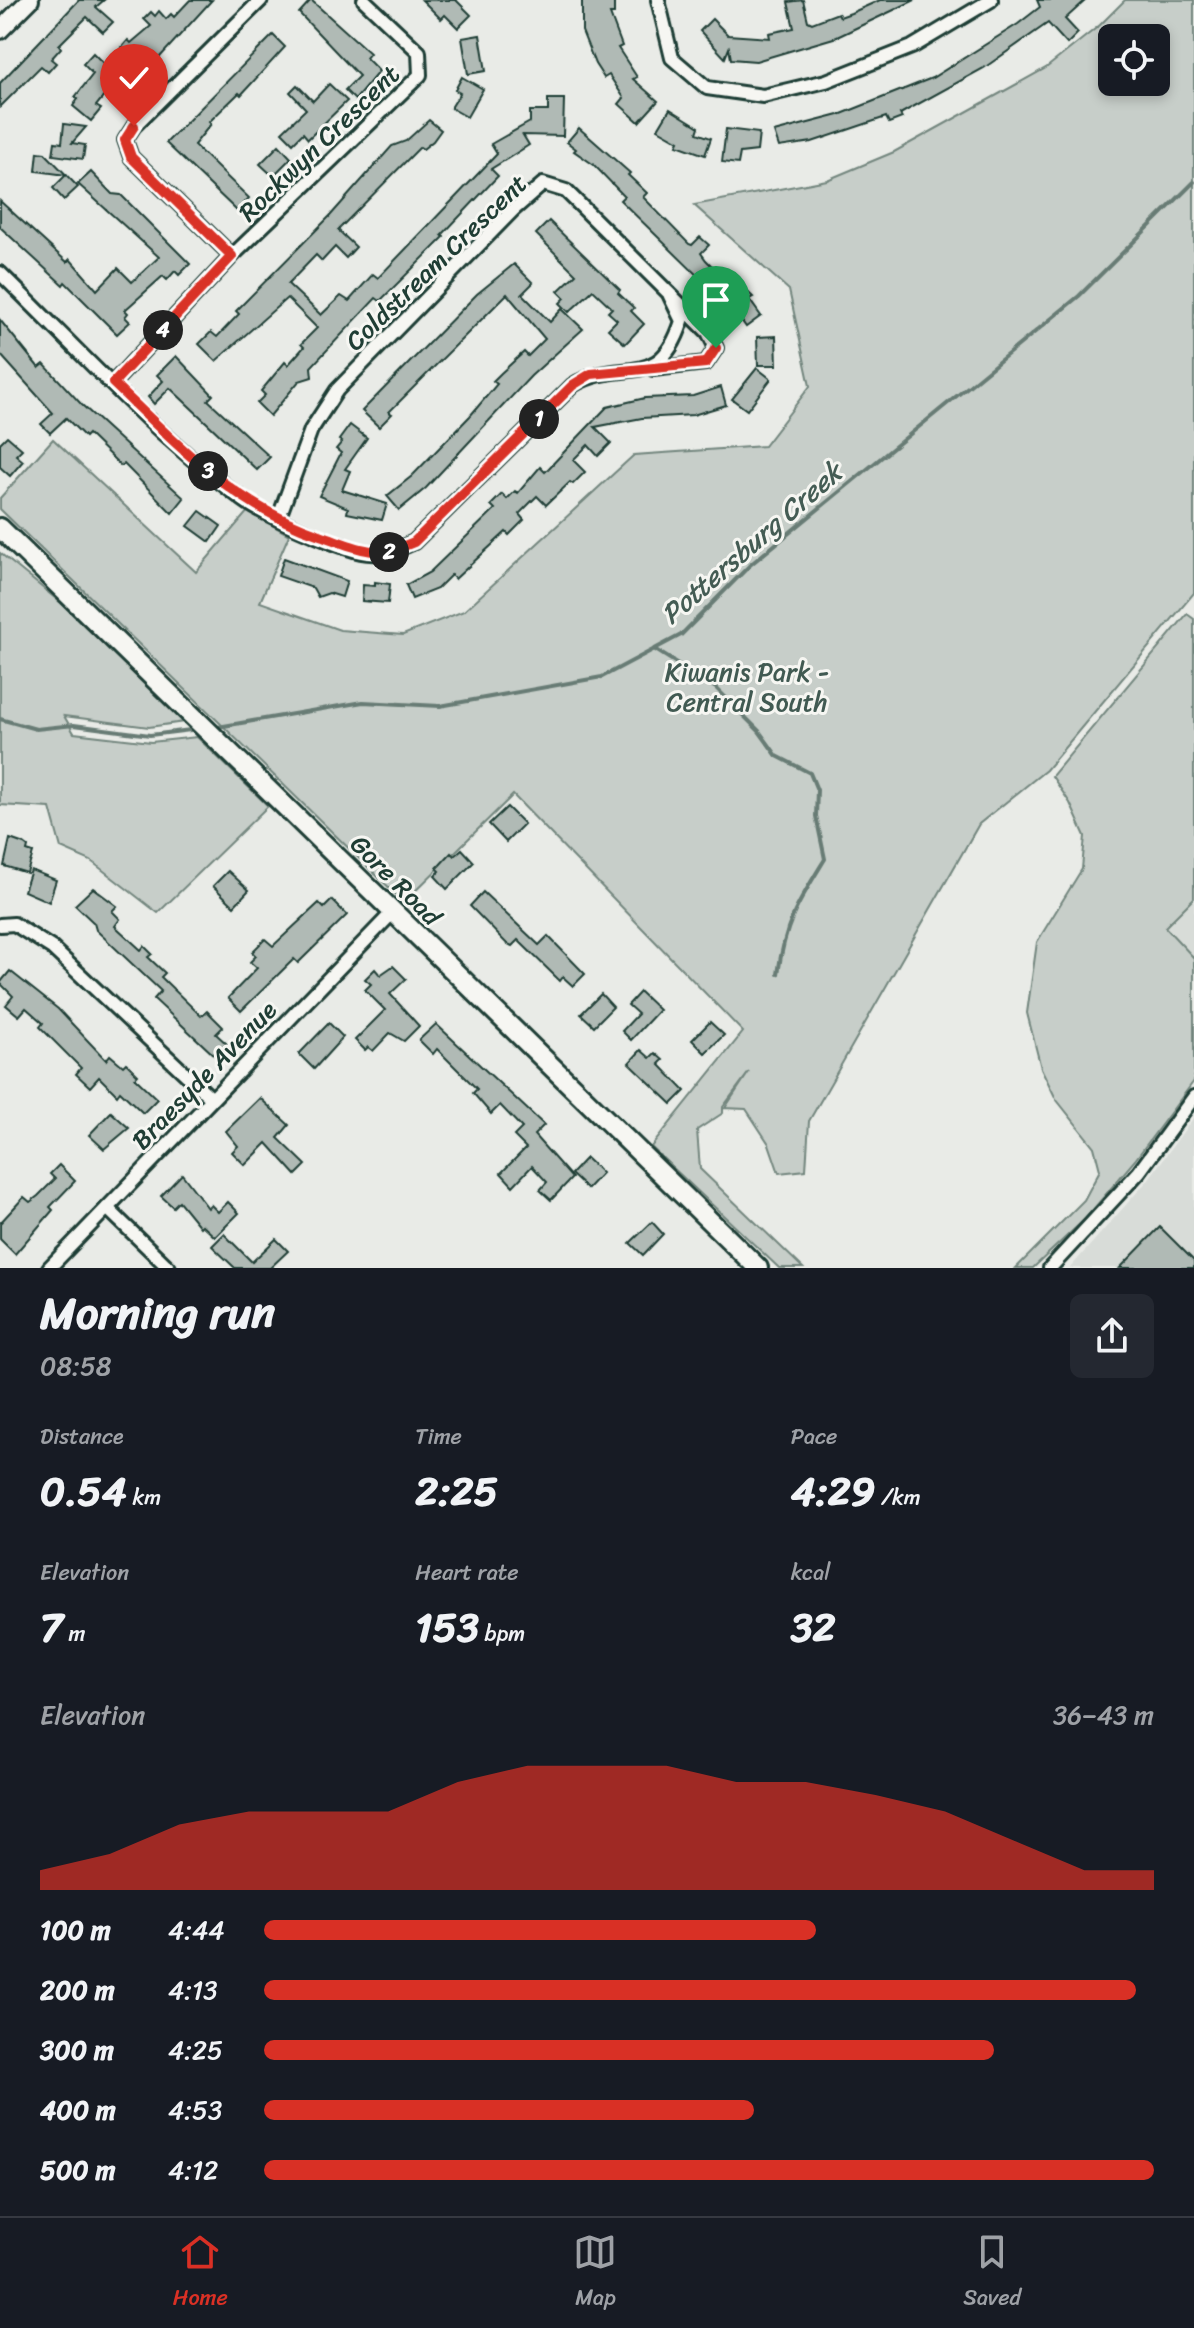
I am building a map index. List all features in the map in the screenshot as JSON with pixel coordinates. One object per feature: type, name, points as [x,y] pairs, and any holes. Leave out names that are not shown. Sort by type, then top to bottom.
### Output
[{"type":"main road","name":"Gore Road","points":[[0,528],[758,1268]]},
{"type":"street","points":[[1,27],[30,0]]},
{"type":"street","points":[[232,256],[131,157],[125,140],[134,126],[261,0]]},
{"type":"street","name":"Rockwyn Crescent","points":[[113,383],[232,256],[420,75],[419,52],[364,0]]},
{"type":"street","points":[[658,0],[672,58],[707,88],[763,96],[826,81],[912,47],[991,0]]},
{"type":"street","name":"Coldstream Crescent","points":[[279,517],[311,430],[337,390],[513,210],[543,184],[566,191],[670,296]]},
{"type":"street","points":[[0,273],[188,455],[248,503],[300,529],[362,552],[393,552],[414,542],[573,385],[591,374],[706,363],[716,348],[701,322],[670,296]]},
{"type":"street","points":[[629,371],[661,362],[674,346],[682,321],[670,296]]},
{"type":"street","name":"Braesyde Avenue","points":[[49,1268],[392,913]]},
{"type":"street","points":[[0,925],[14,924],[52,948],[211,1098]]},
{"type":"street","points":[[1050,1268],[1139,1172],[1194,1097]]},
{"type":"street","points":[[107,1208],[169,1268]]},
{"type":"shaded area","points":[[1194,872],[1194,970],[1147,920]]},
{"type":"shaded area","points":[[1194,1117],[1194,1268],[1070,1268],[1148,1180]]},
{"type":"green space","name":"Kiwanis Park - Central South","points":[[1125,0],[1194,0],[1194,593],[1046,770],[979,824],[809,1121],[806,1170],[779,1173],[769,1144],[746,1109],[725,1108],[749,1072],[723,1107],[723,1113],[697,1130],[700,1169],[803,1268],[779,1268],[651,1147],[743,1032],[513,795],[404,902],[0,509],[0,498],[53,439],[196,572],[248,511],[289,535],[260,602],[340,630],[403,635],[464,611],[634,455],[764,446],[810,386],[789,290],[694,205],[827,180],[894,152],[1046,68],[1098,27],[1098,96],[1170,96],[1170,24],[1101,24]]},
{"type":"green space","points":[[0,553],[61,603],[184,722],[149,727],[64,716],[74,733],[151,742],[197,737],[268,806],[158,913],[91,861],[61,848],[50,808],[0,805]]},
{"type":"green space","points":[[1187,614],[1194,619],[1194,898],[1165,927],[1194,958],[1194,1081],[1135,1160],[1085,1219],[1033,1268],[1016,1268],[1084,1200],[1100,1170],[1094,1147],[1056,1099],[1041,1068],[1027,1013],[1037,942],[1082,869],[1085,836],[1070,803],[1052,776]]},
{"type":"building","points":[[79,0],[104,0],[96,7],[113,22],[103,32],[87,17],[59,45],[61,48],[51,59],[56,63],[48,72],[41,66],[0,107],[0,83]]},
{"type":"building","points":[[190,0],[212,0],[150,68],[143,73],[140,70],[119,91],[113,85],[96,106],[101,109],[91,121],[73,106],[78,99],[75,97],[93,74],[83,64],[93,53],[106,66],[128,40],[131,43],[151,26],[144,19],[151,12],[155,16],[159,11],[166,19],[171,14],[174,17]]},
{"type":"building","points":[[311,0],[370,53],[366,58],[379,71],[355,100],[345,90],[359,76],[299,13]]},
{"type":"building","points":[[422,0],[456,0],[471,15],[458,28],[445,15],[441,19]]},
{"type":"building","points":[[582,0],[614,0],[614,14],[610,14],[622,46],[618,48],[637,77],[633,79],[658,101],[639,122],[619,104],[624,98],[609,75],[604,78],[595,64],[582,31]]},
{"type":"building","points":[[803,0],[808,21],[812,23],[838,13],[840,17],[880,0],[915,0],[837,37],[756,61],[731,59],[729,48],[725,58],[700,31],[712,19],[728,35],[770,38],[769,33],[794,28],[788,2]]},
{"type":"building","points":[[1037,0],[1086,0],[1065,19],[1078,33],[1067,44],[1048,23],[984,68],[900,114],[902,118],[889,123],[886,117],[812,142],[779,147],[774,132],[839,115],[932,78],[1018,24],[1040,7]]},
{"type":"building","points":[[273,35],[285,47],[241,95],[239,93],[209,122],[211,124],[194,145],[249,198],[237,211],[166,143]]},
{"type":"building","points":[[480,35],[486,71],[468,74],[462,38]]},
{"type":"building","points":[[462,77],[483,89],[467,117],[451,108],[460,93],[455,90]]},
{"type":"building","points":[[329,84],[347,101],[308,139],[303,133],[293,143],[282,132],[306,109],[290,92],[297,85],[313,101]]},
{"type":"building","points":[[548,99],[564,99],[563,136],[523,135],[529,145],[491,169],[498,176],[442,235],[444,237],[380,301],[376,298],[311,367],[312,377],[299,381],[270,416],[257,403],[265,395],[261,391],[285,362],[288,365],[304,347],[301,344],[317,328],[287,298],[216,361],[199,344],[211,332],[217,337],[239,314],[236,311],[330,216],[392,146],[406,141],[429,120],[441,130],[433,141],[423,149],[420,147],[338,230],[356,247],[346,258],[335,247],[322,261],[316,255],[288,284],[321,315],[341,296],[349,301],[373,274],[378,278],[497,154],[491,144],[530,122],[530,111],[548,111]]},
{"type":"building","points":[[670,109],[699,127],[697,133],[711,138],[705,155],[677,145],[679,141],[658,129]]},
{"type":"building","points":[[64,124],[86,127],[72,143],[85,145],[83,159],[53,155],[55,142],[62,143]]},
{"type":"building","points":[[579,128],[630,173],[628,175],[647,193],[643,197],[689,244],[692,245],[700,237],[709,245],[701,253],[706,260],[729,283],[733,278],[753,297],[749,299],[761,316],[746,327],[724,296],[719,293],[712,299],[702,289],[706,284],[620,200],[624,196],[594,165],[567,142]]},
{"type":"building","points":[[726,129],[759,133],[757,151],[740,153],[738,164],[722,162]]},
{"type":"building","points":[[279,145],[291,158],[273,176],[260,164]]},
{"type":"building","points":[[38,152],[45,153],[78,187],[64,200],[53,188],[66,175],[36,171]]},
{"type":"building","points":[[91,172],[112,194],[121,195],[190,264],[179,275],[175,271],[167,280],[163,276],[125,310],[128,313],[125,317],[130,322],[117,334],[65,282],[63,285],[0,227],[0,201],[67,262],[70,259],[97,290],[118,268],[132,282],[159,257],[78,184]]},
{"type":"building","points":[[549,221],[620,290],[618,293],[634,308],[631,311],[644,324],[625,344],[608,329],[617,320],[608,312],[612,308],[593,290],[569,312],[560,303],[565,298],[558,291],[576,274],[536,234]]},
{"type":"building","points":[[514,264],[533,283],[522,294],[550,322],[562,309],[583,329],[531,376],[426,488],[399,510],[387,496],[412,476],[470,416],[497,384],[493,381],[501,373],[524,352],[528,356],[545,339],[507,294],[389,412],[392,414],[379,427],[362,411],[477,294]]},
{"type":"building","points":[[0,320],[39,368],[44,364],[82,405],[184,498],[172,513],[124,464],[121,466],[88,434],[85,437],[66,418],[50,433],[41,424],[53,413],[0,354]]},
{"type":"building","points":[[776,336],[777,365],[758,365],[757,337]]},
{"type":"building","points":[[176,356],[213,395],[208,400],[270,457],[257,470],[170,388],[154,404],[148,397],[163,381],[157,375]]},
{"type":"building","points":[[757,368],[771,379],[747,410],[732,399]]},
{"type":"building","points":[[721,387],[726,405],[693,415],[642,418],[595,427],[611,443],[598,456],[588,445],[573,460],[585,472],[573,484],[570,482],[546,505],[537,496],[519,514],[524,520],[509,535],[506,532],[455,579],[451,575],[437,589],[412,599],[406,585],[430,572],[495,509],[491,505],[502,494],[507,499],[515,491],[518,493],[540,467],[545,472],[607,407],[645,398],[693,396]]},
{"type":"building","points":[[350,425],[367,438],[345,469],[350,471],[342,490],[387,504],[382,520],[347,513],[348,508],[319,496],[341,453],[336,449],[342,442],[339,440]]},
{"type":"building","points":[[7,436],[22,449],[16,455],[23,461],[10,476],[0,467],[0,443]]},
{"type":"building","points":[[200,511],[221,526],[210,542],[188,526]]},
{"type":"building","points":[[284,558],[347,581],[342,597],[329,593],[318,597],[313,588],[278,576]]},
{"type":"building","points":[[375,582],[390,584],[388,603],[362,601],[363,585],[375,586]]},
{"type":"building","points":[[507,807],[524,824],[506,842],[489,824]]},
{"type":"building","points":[[10,839],[24,844],[28,847],[27,851],[33,853],[27,873],[4,866]]},
{"type":"building","points":[[462,849],[474,862],[447,889],[435,876],[440,871],[437,868],[451,853],[454,856]]},
{"type":"building","points":[[31,870],[56,880],[49,902],[24,891]]},
{"type":"building","points":[[228,871],[249,890],[234,906],[213,886]]},
{"type":"building","points":[[93,888],[117,906],[112,911],[120,919],[115,926],[141,950],[144,946],[152,954],[148,957],[165,973],[161,977],[201,1016],[207,1011],[223,1027],[216,1034],[227,1044],[215,1056],[154,999],[161,991],[96,930],[94,923],[75,905]]},
{"type":"building","points":[[483,892],[539,945],[548,936],[585,974],[573,986],[563,977],[560,981],[518,940],[512,946],[506,943],[470,906]]},
{"type":"building","points":[[332,900],[347,915],[298,963],[294,959],[241,1011],[228,998],[257,968],[250,962],[256,956],[252,952],[265,939],[273,946],[319,903],[324,908]]},
{"type":"building","points":[[393,966],[406,979],[390,994],[419,1026],[404,1041],[390,1033],[373,1051],[368,1047],[365,1050],[355,1040],[385,1010],[365,990],[371,984],[365,979],[375,969],[380,975]]},
{"type":"building","points":[[10,971],[58,1009],[106,1060],[110,1055],[123,1066],[126,1063],[138,1075],[135,1078],[157,1099],[143,1113],[120,1091],[117,1095],[99,1077],[90,1087],[76,1074],[81,1068],[40,1027],[43,1023],[26,1008],[19,1016],[6,1005],[13,996],[0,983]]},
{"type":"building","points":[[640,992],[659,1010],[631,1040],[622,1031],[638,1014],[628,1005]]},
{"type":"building","points":[[601,994],[613,1007],[594,1026],[581,1014]]},
{"type":"building","points":[[710,1022],[724,1035],[705,1053],[692,1040]]},
{"type":"building","points":[[329,1023],[343,1037],[314,1069],[299,1054]]},
{"type":"building","points":[[436,1024],[544,1125],[534,1135],[572,1178],[551,1200],[540,1190],[547,1182],[532,1166],[513,1186],[501,1173],[526,1148],[514,1136],[522,1128],[500,1105],[491,1114],[473,1093],[477,1089],[437,1049],[433,1054],[419,1040]]},
{"type":"building","points":[[641,1050],[650,1058],[655,1053],[663,1060],[659,1064],[685,1091],[672,1104],[629,1063]]},
{"type":"building","points":[[260,1098],[289,1125],[278,1138],[306,1165],[296,1175],[267,1143],[245,1165],[232,1152],[238,1146],[226,1131]]},
{"type":"building","points":[[111,1112],[129,1128],[104,1149],[89,1135]]},
{"type":"building","points":[[586,1158],[602,1173],[587,1189],[571,1174]]},
{"type":"building","points":[[59,1165],[75,1181],[50,1207],[53,1210],[15,1254],[0,1239],[0,1223],[24,1197],[30,1202],[38,1196],[55,1179],[50,1174]]},
{"type":"building","points":[[182,1174],[208,1208],[211,1205],[218,1212],[228,1202],[239,1213],[215,1237],[202,1225],[200,1227],[179,1201],[173,1207],[161,1196]]},
{"type":"building","points":[[652,1222],[663,1234],[643,1255],[630,1243]]},
{"type":"building","points":[[1160,1227],[1194,1261],[1194,1268],[1120,1268]]},
{"type":"building","points":[[224,1234],[252,1262],[276,1239],[288,1251],[270,1268],[235,1268],[212,1246]]},
{"type":"waterway","name":"Pottersburg Creek","points":[[212,728],[363,702],[440,706],[602,677],[681,635],[750,565],[1079,296],[1194,182]]},
{"type":"waterway","points":[[654,649],[716,688],[759,731],[777,756],[810,773],[817,790],[816,816],[825,859],[794,914],[784,940],[778,974]]},
{"type":"waterway","name":"Pottersburg Creek","points":[[0,719],[36,729],[74,725],[150,735],[199,729]]},
{"type":"route","points":[[134,126],[125,140],[131,157],[232,256],[113,383],[188,455],[248,503],[300,529],[362,552],[393,552],[414,542],[573,385],[591,374],[706,363],[716,348]]}]
